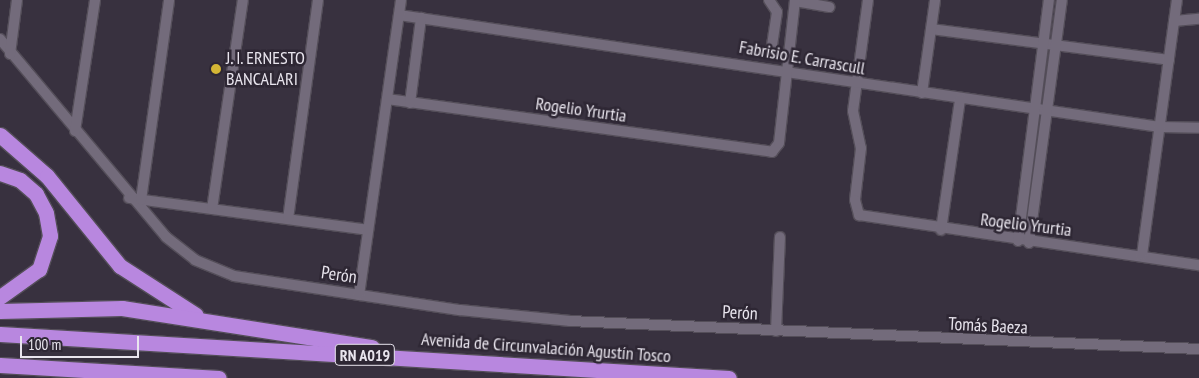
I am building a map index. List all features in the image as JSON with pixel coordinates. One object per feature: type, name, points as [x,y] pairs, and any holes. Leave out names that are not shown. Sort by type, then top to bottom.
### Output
[{"type":"highway","points":[[0,135],[47,176],[120,266],[178,306],[221,324]]},
{"type":"highway","points":[[0,173],[20,180],[36,194],[46,213],[50,236],[39,269],[0,297]]},
{"type":"highway","points":[[0,311],[107,307],[452,361]]},
{"type":"highway","name":"Avenida de Circunvalación Agustín Tosco","points":[[0,334],[729,378]]},
{"type":"highway","points":[[0,365],[219,378]]},
{"type":"street","points":[[10,54],[17,0]]},
{"type":"street","points":[[75,131],[95,0]]},
{"type":"street","points":[[141,200],[169,0]]},
{"type":"street","points":[[212,209],[243,0]]},
{"type":"street","points":[[288,219],[318,0]]},
{"type":"street","points":[[359,294],[401,0]]},
{"type":"street","points":[[769,0],[777,12],[771,52]]},
{"type":"street","points":[[856,84],[868,0]]},
{"type":"street","points":[[922,93],[935,0]]},
{"type":"street","points":[[1018,241],[1049,0]]},
{"type":"street","points":[[1029,242],[1062,0]]},
{"type":"street","points":[[1142,255],[1177,0]]},
{"type":"street","points":[[785,70],[795,1],[829,7]]},
{"type":"street","points":[[777,12],[793,15]]},
{"type":"street","name":"Fabrisio E. Carrascull","points":[[399,15],[785,70],[856,84],[960,99],[1160,127],[1199,128]]},
{"type":"street","points":[[410,103],[422,18]]},
{"type":"street","points":[[1174,21],[1199,19]]},
{"type":"street","points":[[931,29],[1169,60]]},
{"type":"street","name":"Perón","points":[[0,39],[10,54],[129,198],[179,249],[217,270],[359,294],[544,318],[776,332]]},
{"type":"street","name":"Rogelio Yrurtia","points":[[387,100],[772,152],[779,143],[785,70]]},
{"type":"street","name":"Rogelio Yrurtia","points":[[856,84],[853,119],[861,148],[856,207],[867,219],[1018,241],[1142,255],[1199,265]]},
{"type":"street","points":[[940,230],[960,99]]},
{"type":"street","points":[[129,198],[368,230]]},
{"type":"street","points":[[776,332],[780,237]]},
{"type":"street","name":"Tomás Baeza","points":[[776,332],[1199,350]]},
{"type":"place","name":"J. I. ERNESTO BANCALARI","points":[[216,69]]}]
